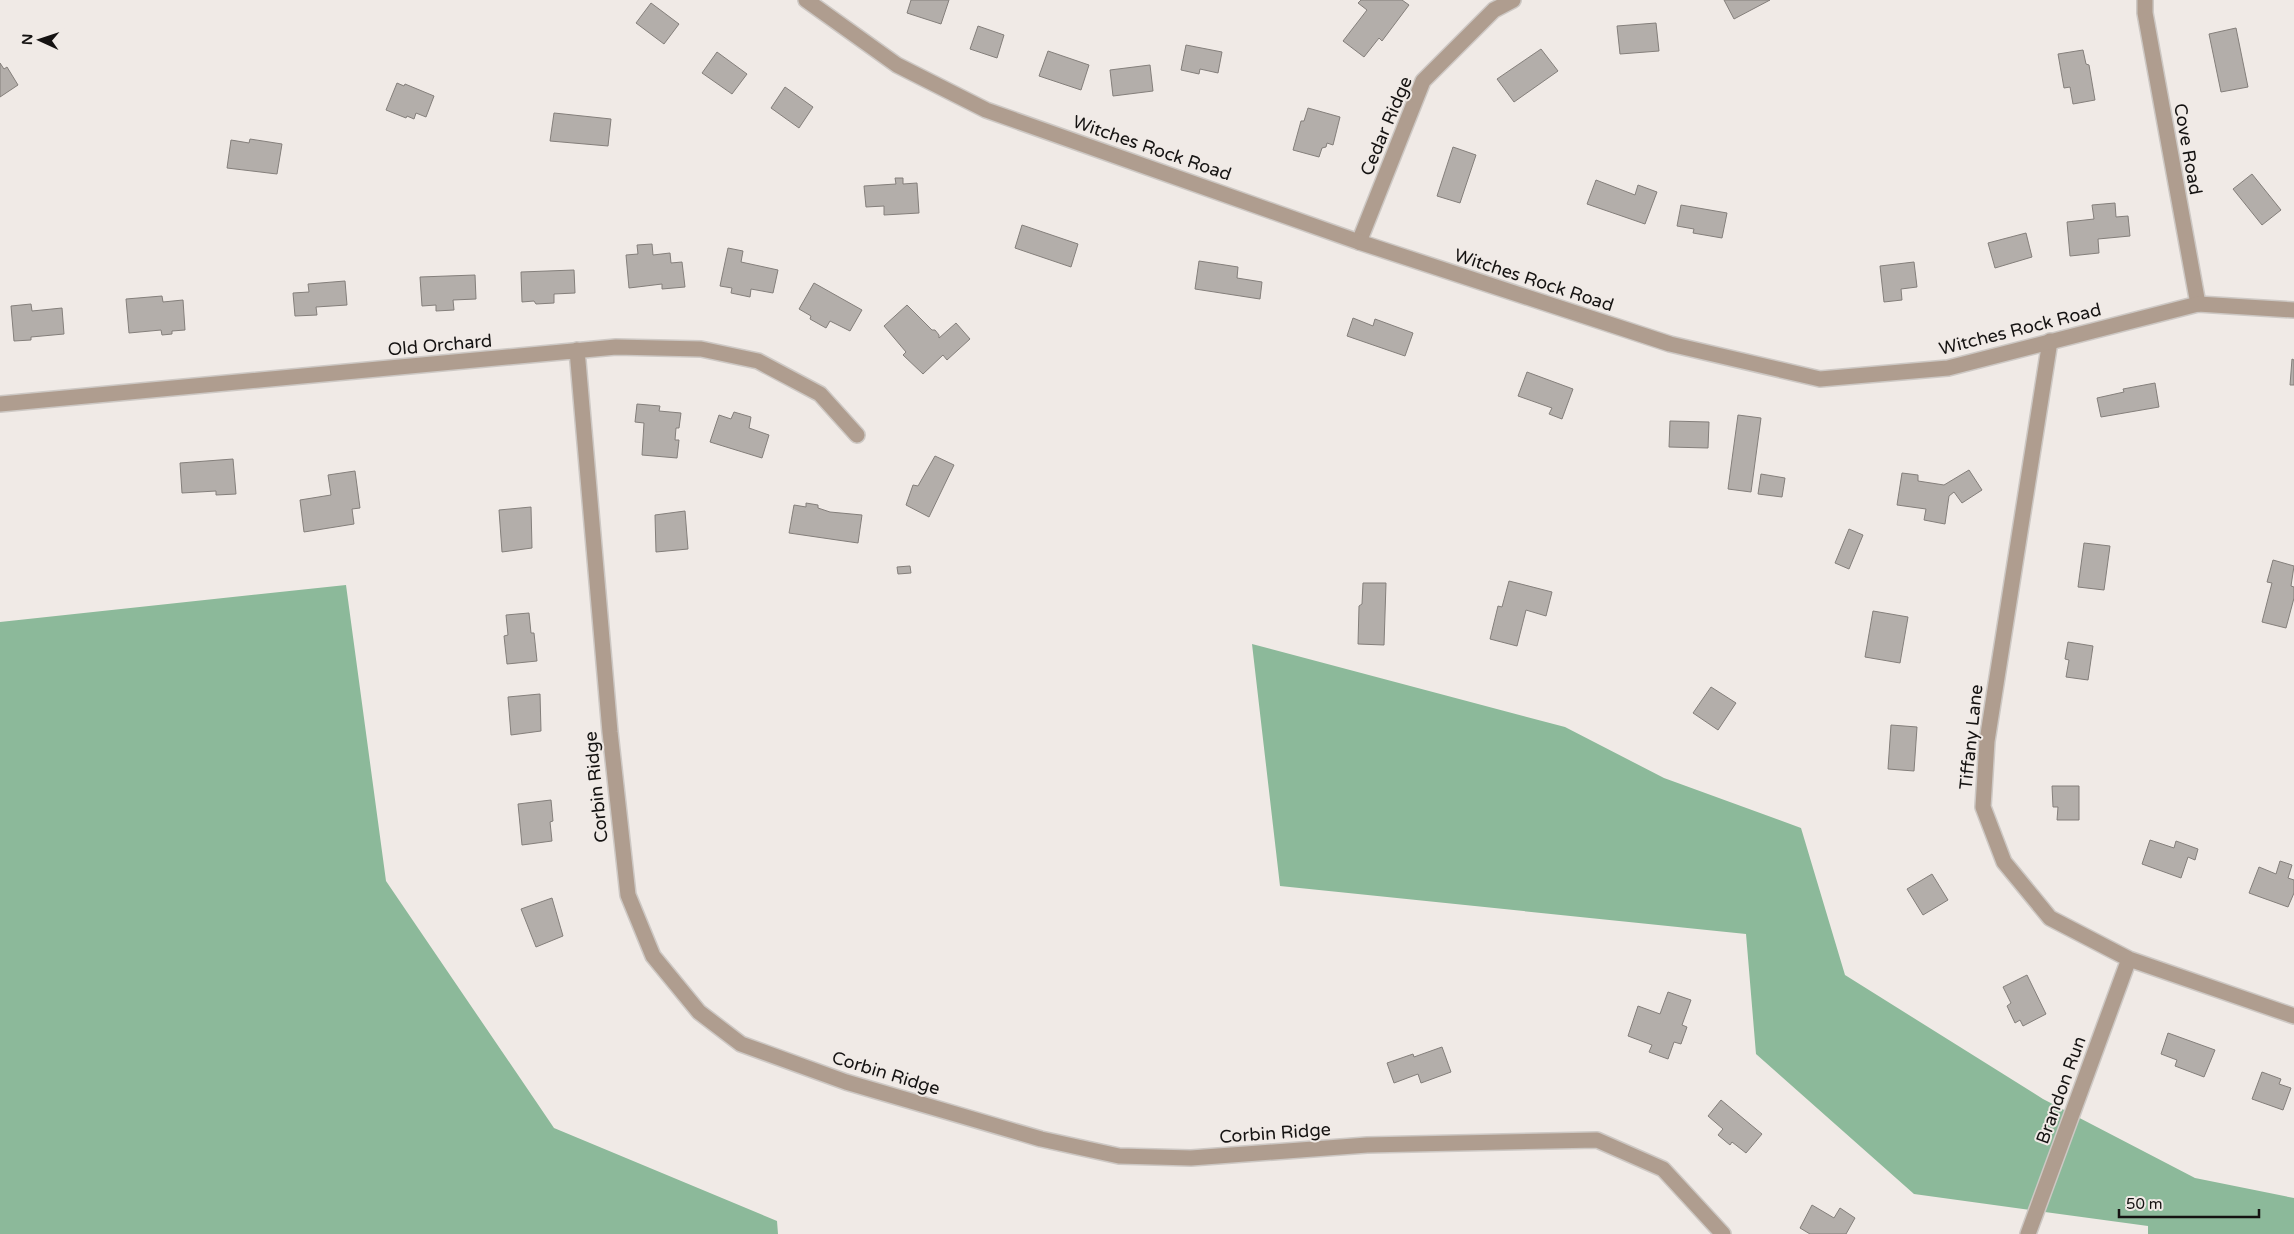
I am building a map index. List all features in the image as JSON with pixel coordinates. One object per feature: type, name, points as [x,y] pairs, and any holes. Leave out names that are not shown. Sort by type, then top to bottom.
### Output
[{"type":"street","name":"Witches Rock Road","points":[[806,0],[896,65],[986,110],[1359,242],[1670,344],[1820,379],[1948,368],[2198,304],[2294,310]]},
{"type":"street","name":"Cedar Ridge","points":[[1359,242],[1423,81],[1494,10],[1513,0]]},
{"type":"street","name":"Cove Road","points":[[2145,0],[2145,13],[2198,304]]},
{"type":"street","name":"Tiffany Lane","points":[[2050,341],[1986,741],[1983,807],[2004,862],[2050,918],[2129,959],[2294,1016]]},
{"type":"street","name":"Old Orchard","points":[[0,404],[577,350],[616,347],[701,349],[758,361],[820,394],[857,435]]},
{"type":"street","name":"Corbin Ridge","points":[[577,350],[610,732],[628,894],[653,956],[699,1012],[726,1034],[740,1044],[846,1082],[1041,1139],[1119,1156],[1191,1158],[1367,1145],[1597,1140],[1663,1169],[1723,1234]]},
{"type":"street","name":"Brandon Run","points":[[2028,1234],[2129,959]]},
{"type":"green space","points":[[346,585],[386,881],[554,1128],[777,1221],[778,1234],[0,1234],[0,622]]},
{"type":"green space","points":[[1252,644],[1565,727],[1664,778],[1801,828],[1845,975],[2043,1099],[2195,1178],[2294,1198],[2294,1234],[2148,1234],[2148,1226],[1914,1194],[1756,1054],[1746,934],[1280,886]]},
{"type":"building","points":[[911,0],[949,0],[941,24],[907,13]]},
{"type":"building","points":[[1361,0],[1402,0],[1409,5],[1382,41],[1379,38],[1364,57],[1343,41],[1367,10],[1358,3]]},
{"type":"building","points":[[1724,0],[1770,0],[1734,19]]},
{"type":"building","points":[[651,3],[679,24],[664,44],[636,23]]},
{"type":"building","points":[[1656,23],[1659,51],[1620,54],[1617,26]]},
{"type":"building","points":[[978,26],[1004,35],[997,58],[970,49]]},
{"type":"building","points":[[2236,28],[2248,87],[2221,92],[2209,34]]},
{"type":"building","points":[[1186,45],[1222,52],[1218,73],[1200,69],[1199,74],[1181,70]]},
{"type":"building","points":[[1541,49],[1558,71],[1514,102],[1497,79]]},
{"type":"building","points":[[2083,50],[2086,64],[2089,65],[2095,100],[2073,104],[2070,87],[2064,88],[2058,54]]},
{"type":"building","points":[[1048,51],[1089,65],[1081,90],[1039,76]]},
{"type":"building","points":[[717,52],[747,74],[732,94],[702,73]]},
{"type":"building","points":[[0,63],[4,69],[7,67],[18,85],[0,97]]},
{"type":"building","points":[[1150,65],[1153,91],[1113,96],[1110,70]]},
{"type":"building","points":[[397,83],[404,86],[405,84],[434,96],[426,117],[416,113],[414,119],[407,116],[406,118],[386,110]]},
{"type":"building","points":[[785,87],[813,107],[799,128],[771,108]]},
{"type":"building","points":[[1308,108],[1340,117],[1333,145],[1327,143],[1326,147],[1322,148],[1319,157],[1293,150],[1301,121],[1304,121]]},
{"type":"building","points":[[554,113],[611,119],[608,146],[550,141]]},
{"type":"building","points":[[250,139],[282,144],[277,174],[227,168],[231,140],[249,143]]},
{"type":"building","points":[[1453,147],[1476,155],[1460,203],[1437,196]]},
{"type":"building","points":[[2252,174],[2281,210],[2262,225],[2233,189]]},
{"type":"building","points":[[895,178],[903,178],[903,184],[917,183],[919,213],[884,215],[884,206],[866,207],[864,186],[896,184]]},
{"type":"building","points":[[1596,180],[1635,195],[1638,185],[1657,192],[1645,224],[1587,204]]},
{"type":"building","points":[[2115,203],[2116,217],[2128,216],[2130,236],[2098,239],[2099,253],[2070,256],[2067,222],[2094,219],[2092,205]]},
{"type":"building","points":[[1681,205],[1727,213],[1722,238],[1693,233],[1694,229],[1677,226]]},
{"type":"building","points":[[1022,225],[1078,244],[1071,267],[1015,248]]},
{"type":"building","points":[[2026,233],[2032,257],[1995,268],[1988,243]]},
{"type":"building","points":[[652,244],[653,255],[670,253],[671,263],[682,262],[685,287],[662,289],[662,284],[629,288],[626,255],[638,254],[637,245]]},
{"type":"building","points":[[728,248],[743,251],[741,262],[778,270],[773,293],[751,289],[750,297],[731,293],[732,288],[720,286]]},
{"type":"building","points":[[1199,261],[1238,267],[1237,278],[1262,282],[1260,299],[1195,289]]},
{"type":"building","points":[[1914,262],[1917,287],[1901,289],[1902,300],[1884,302],[1880,266]]},
{"type":"building","points":[[574,270],[575,293],[554,294],[554,303],[536,304],[534,301],[522,302],[521,272]]},
{"type":"building","points":[[475,275],[476,299],[453,300],[454,310],[436,311],[436,305],[422,306],[420,277]]},
{"type":"building","points":[[345,281],[347,305],[316,307],[317,315],[295,316],[293,293],[309,292],[308,284]]},
{"type":"building","points":[[814,283],[862,310],[850,331],[830,321],[826,328],[810,319],[811,316],[799,309]]},
{"type":"building","points":[[162,296],[163,302],[183,300],[185,330],[172,331],[172,334],[162,335],[161,330],[129,333],[126,299]]},
{"type":"building","points":[[31,304],[32,311],[62,308],[64,334],[31,337],[31,340],[14,341],[11,306]]},
{"type":"building","points":[[907,305],[932,330],[935,330],[939,338],[956,323],[970,339],[947,360],[943,355],[923,374],[903,355],[906,352],[884,326]]},
{"type":"building","points":[[1353,318],[1373,326],[1375,319],[1413,333],[1405,356],[1347,336]]},
{"type":"building","points":[[2292,359],[2294,360],[2294,385],[2290,385]]},
{"type":"building","points":[[1527,372],[1573,389],[1562,419],[1549,414],[1552,408],[1518,396]]},
{"type":"building","points":[[2155,383],[2159,407],[2101,417],[2097,398],[2124,392],[2123,389]]},
{"type":"building","points":[[637,404],[660,406],[659,411],[681,413],[679,428],[676,428],[675,440],[679,440],[677,458],[642,455],[644,423],[635,422]]},
{"type":"building","points":[[734,412],[751,417],[749,428],[769,435],[762,458],[710,442],[719,415],[731,419]]},
{"type":"building","points":[[1738,415],[1761,418],[1751,492],[1728,489]]},
{"type":"building","points":[[1670,421],[1709,422],[1708,448],[1669,447]]},
{"type":"building","points":[[935,456],[954,465],[929,517],[906,505],[913,485],[918,486]]},
{"type":"building","points":[[233,459],[236,494],[216,495],[216,491],[182,493],[180,463]]},
{"type":"building","points":[[1969,470],[1982,490],[1962,503],[1954,492],[1949,496],[1945,524],[1924,520],[1926,509],[1897,505],[1902,473],[1918,475],[1918,481],[1944,485]]},
{"type":"building","points":[[355,471],[360,508],[352,509],[354,524],[304,532],[300,500],[331,495],[328,475]]},
{"type":"building","points":[[1761,474],[1785,478],[1782,497],[1758,494]]},
{"type":"building","points":[[806,503],[818,505],[818,508],[830,512],[862,515],[858,543],[789,533],[794,505],[806,507]]},
{"type":"building","points":[[531,507],[532,548],[502,552],[499,510]]},
{"type":"building","points":[[685,511],[688,549],[656,552],[655,515]]},
{"type":"building","points":[[1849,529],[1863,535],[1849,569],[1835,563]]},
{"type":"building","points":[[2084,543],[2110,546],[2104,590],[2078,587]]},
{"type":"building","points":[[2273,560],[2294,566],[2291,586],[2294,587],[2294,598],[2286,628],[2262,622],[2272,583],[2267,582]]},
{"type":"building","points":[[910,566],[911,573],[898,574],[897,567]]},
{"type":"building","points":[[1509,581],[1552,592],[1546,616],[1526,610],[1517,646],[1490,639],[1498,606],[1502,607]]},
{"type":"building","points":[[1363,583],[1386,583],[1384,645],[1358,644],[1359,606],[1362,604]]},
{"type":"building","points":[[1873,611],[1908,617],[1900,663],[1865,657]]},
{"type":"building","points":[[529,613],[531,633],[534,633],[537,661],[507,664],[504,636],[508,635],[506,615]]},
{"type":"building","points":[[2068,642],[2093,646],[2088,680],[2066,677],[2069,660],[2065,659]]},
{"type":"building","points":[[1711,687],[1736,703],[1718,730],[1693,713]]},
{"type":"building","points":[[540,694],[541,731],[511,735],[508,697]]},
{"type":"building","points":[[1891,725],[1917,727],[1914,771],[1888,769]]},
{"type":"building","points":[[2052,786],[2079,786],[2079,820],[2057,820],[2058,807],[2053,807]]},
{"type":"building","points":[[551,800],[553,821],[550,822],[552,841],[522,845],[518,804]]},
{"type":"building","points":[[2150,840],[2174,848],[2176,841],[2198,849],[2195,860],[2188,857],[2181,878],[2142,864]]},
{"type":"building","points":[[2280,861],[2292,865],[2288,878],[2294,880],[2294,893],[2288,907],[2249,893],[2259,867],[2276,874]]},
{"type":"building","points":[[1932,874],[1948,900],[1923,915],[1907,889]]},
{"type":"building","points":[[552,898],[563,936],[536,947],[521,909]]},
{"type":"building","points":[[2027,975],[2046,1014],[2023,1026],[2020,1020],[2015,1023],[2007,1006],[2011,1003],[2003,987]]},
{"type":"building","points":[[1668,992],[1691,1000],[1682,1025],[1687,1027],[1681,1044],[1674,1042],[1668,1059],[1649,1052],[1652,1045],[1628,1036],[1638,1006],[1660,1014]]},
{"type":"building","points":[[2168,1033],[2215,1050],[2204,1077],[2175,1066],[2177,1060],[2161,1054]]},
{"type":"building","points":[[1442,1047],[1451,1072],[1421,1083],[1418,1074],[1394,1083],[1387,1063],[1413,1054],[1414,1057]]},
{"type":"building","points":[[2262,1072],[2281,1079],[2279,1084],[2291,1088],[2283,1110],[2252,1099]]},
{"type":"building","points":[[1721,1100],[1762,1134],[1746,1153],[1732,1142],[1730,1145],[1718,1135],[1723,1129],[1708,1116]]},
{"type":"building","points":[[1812,1205],[1834,1218],[1840,1208],[1855,1218],[1846,1234],[1810,1234],[1800,1228]]}]
